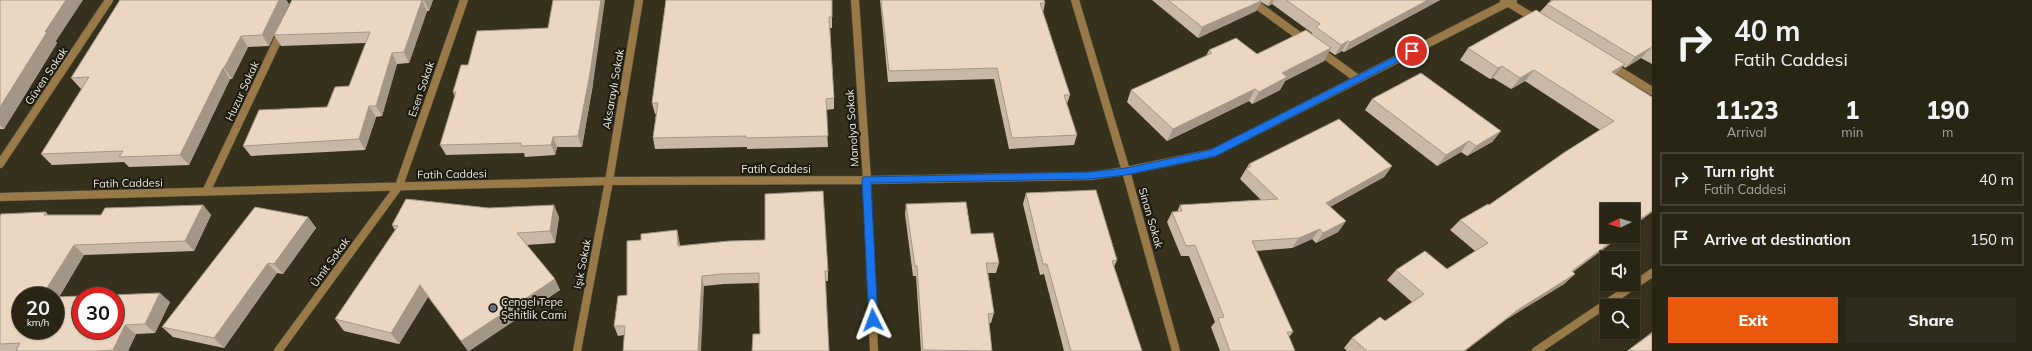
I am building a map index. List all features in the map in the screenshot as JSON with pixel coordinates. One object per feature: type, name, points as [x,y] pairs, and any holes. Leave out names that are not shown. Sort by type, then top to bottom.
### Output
[{"type":"street","name":"Güven Sokak","points":[[0,164],[109,0]]},
{"type":"street","name":"Esen Sokak","points":[[399,186],[464,0]]},
{"type":"street","name":"Aksaraylı Sokak","points":[[609,181],[640,0]]},
{"type":"street","name":"Manolya Sokak","points":[[855,0],[867,180],[874,351]]},
{"type":"street","name":"Sinan Sokak","points":[[1075,0],[1126,171],[1176,351]]},
{"type":"street","points":[[1250,0],[1358,79]]},
{"type":"street","name":"Fatih Caddesi","points":[[0,197],[609,181],[867,180],[1090,176],[1126,171],[1212,153],[1508,1]]},
{"type":"street","points":[[1508,1],[1541,23]]},
{"type":"street","name":"Huzur Sokak","points":[[206,192],[287,21]]},
{"type":"street","points":[[1606,62],[1652,90]]},
{"type":"street","name":"Işık Sokak","points":[[577,351],[609,181]]},
{"type":"street","name":"Ümit Sokak","points":[[278,351],[399,186]]},
{"type":"street","points":[[1536,351],[1652,273]]},
{"type":"building","points":[[0,0],[66,0],[0,107]]},
{"type":"building","points":[[120,0],[279,0],[262,35],[241,36],[223,68],[180,155],[119,157],[123,151],[41,154],[89,77],[71,78]]},
{"type":"building","points":[[292,0],[422,0],[404,52],[392,53],[376,106],[369,106],[359,139],[243,146],[259,110],[327,107],[335,87],[349,86],[370,32],[274,35]]},
{"type":"building","points":[[553,0],[601,0],[590,73],[578,136],[553,137],[551,145],[521,146],[521,143],[440,145],[456,92],[453,92],[461,65],[468,65],[477,31],[548,28]]},
{"type":"building","points":[[666,0],[832,0],[832,17],[829,17],[834,98],[826,99],[828,136],[653,138],[658,103],[652,103]]},
{"type":"building","points":[[881,0],[1044,0],[1045,3],[1040,3],[1070,95],[1064,95],[1077,135],[1012,138],[997,68],[889,71]]},
{"type":"building","points":[[1168,0],[1260,0],[1261,1],[1202,27]]},
{"type":"building","points":[[1286,0],[1428,0],[1350,42],[1348,41],[1341,45],[1316,27],[1320,24]]},
{"type":"building","points":[[1554,0],[1652,0],[1652,47],[1635,57],[1547,4]]},
{"type":"building","points":[[1536,10],[1625,64],[1612,72],[1652,97],[1652,211],[1640,219],[1640,203],[1600,203],[1600,243],[1610,243],[1572,271],[1575,274],[1519,309],[1464,351],[1367,351],[1352,338],[1380,317],[1385,321],[1424,294],[1396,270],[1425,251],[1447,269],[1488,243],[1460,220],[1488,204],[1489,205],[1565,152],[1614,121],[1534,70],[1520,78],[1502,66],[1498,68],[1468,48]]},
{"type":"building","points":[[1306,30],[1331,48],[1282,73],[1287,77],[1259,92],[1255,89],[1173,129],[1131,90],[1212,53],[1209,50],[1236,38],[1257,54]]},
{"type":"building","points":[[1421,73],[1501,131],[1476,146],[1469,141],[1446,155],[1372,99]]},
{"type":"building","points":[[1339,119],[1392,166],[1326,203],[1346,221],[1323,233],[1320,229],[1299,238],[1252,241],[1293,332],[1287,332],[1295,351],[1230,351],[1218,318],[1224,317],[1195,245],[1186,246],[1172,212],[1182,211],[1180,205],[1278,199],[1246,169],[1251,166],[1249,164]]},
{"type":"building","points":[[1096,190],[1117,260],[1112,261],[1142,351],[1071,351],[1047,264],[1043,264],[1026,193]]},
{"type":"building","points":[[823,191],[828,271],[825,271],[829,351],[752,351],[753,334],[760,334],[759,273],[702,276],[698,351],[623,351],[625,326],[614,326],[618,296],[627,295],[627,241],[641,240],[641,234],[677,230],[678,246],[729,241],[765,240],[765,194]]},
{"type":"building","points":[[406,199],[489,208],[554,205],[550,231],[517,233],[555,279],[461,341],[420,285],[391,333],[335,319],[398,226],[392,225]]},
{"type":"building","points":[[966,202],[971,234],[993,233],[999,263],[986,263],[994,313],[988,314],[992,351],[923,350],[917,266],[915,266],[906,204]]},
{"type":"building","points":[[203,205],[185,241],[74,245],[48,287],[12,287],[12,339],[64,339],[64,297],[72,296],[72,339],[118,339],[113,350],[16,351],[20,343],[0,344],[1,214],[46,212],[44,215],[101,215],[105,208]]},
{"type":"building","points":[[255,207],[308,217],[274,264],[268,263],[214,338],[162,327]]},
{"type":"building","points":[[160,293],[145,324],[125,325],[124,327],[124,294]]},
{"type":"building","points":[[1652,333],[1652,351],[1632,351],[1630,349]]},
{"type":"place","name":"Çengel Tepe Şehitlik Cami","points":[[493,308]]},
{"type":"route","points":[[873,320],[867,180],[1090,176],[1126,171],[1212,153],[1412,51]]}]
